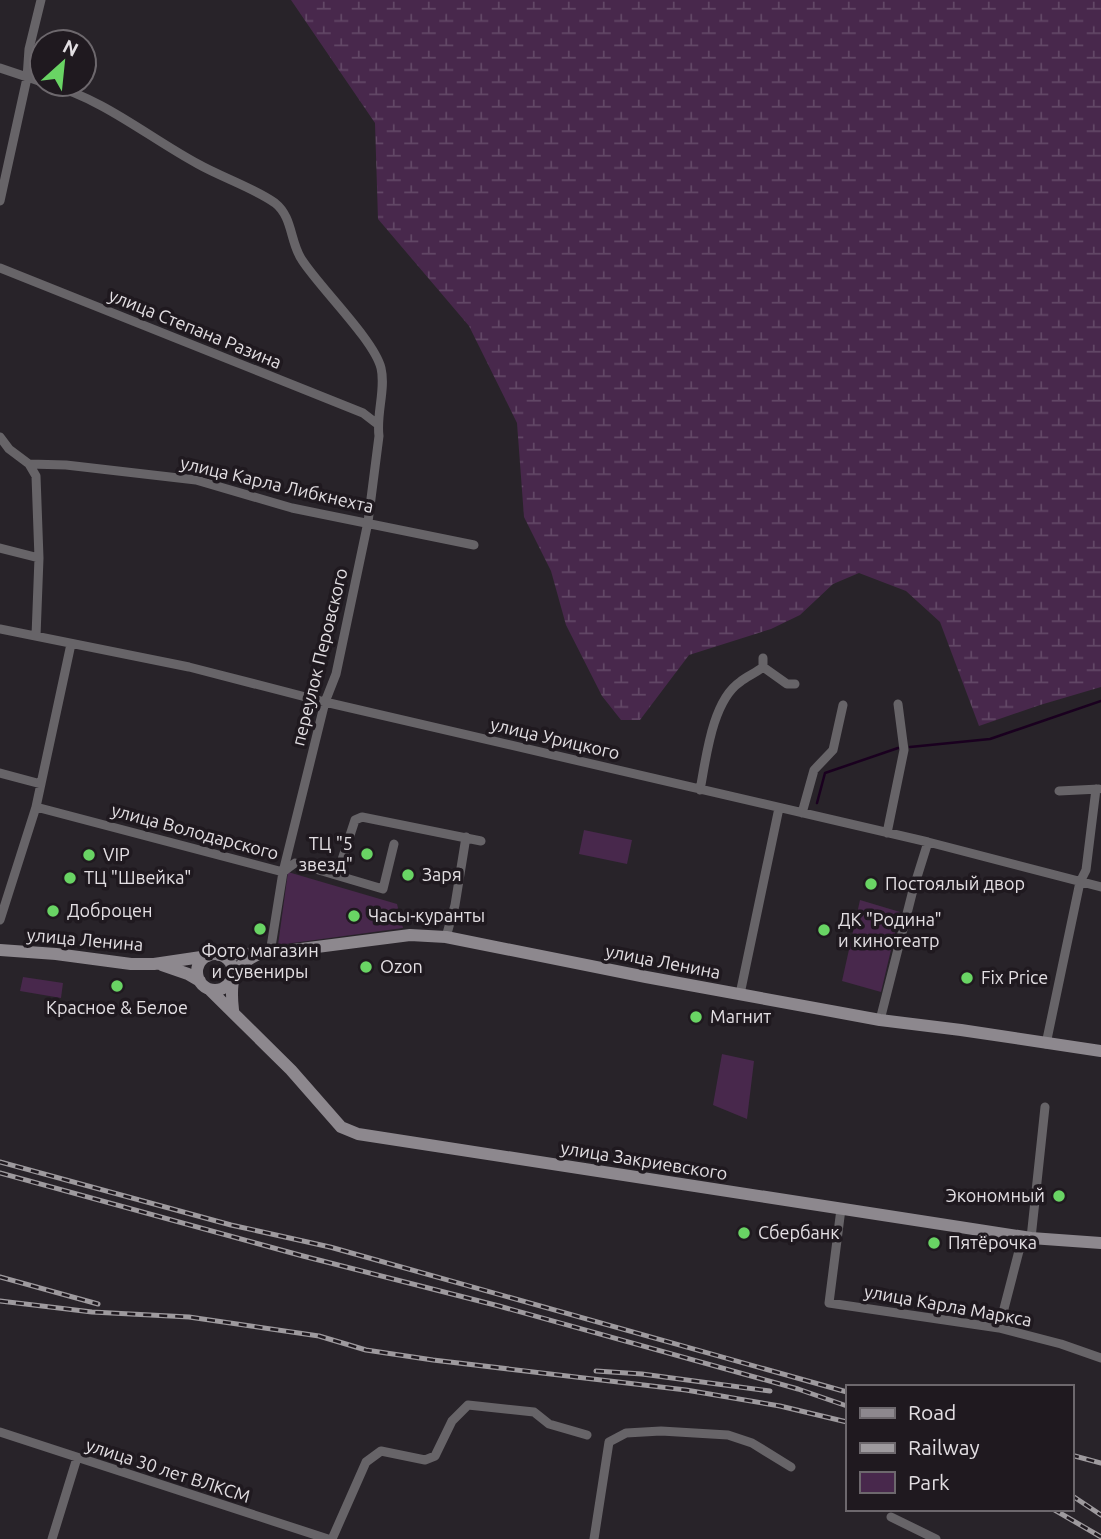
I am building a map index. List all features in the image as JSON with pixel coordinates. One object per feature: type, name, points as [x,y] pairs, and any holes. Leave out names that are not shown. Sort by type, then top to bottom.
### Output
[{"type":"main road","name":"улица Ленина","points":[[0,950],[155,964],[214,955],[270,953],[410,935],[446,937],[646,978],[880,1020],[1101,1051]]},
{"type":"main road","points":[[233,1010],[232,977],[232,966],[229,961],[214,955],[203,959],[198,970],[205,985],[226,986],[232,977],[248,959],[258,954],[270,953]]},
{"type":"main road","name":"улица Закриевского","points":[[155,964],[173,968],[205,985],[233,1010],[341,1127],[358,1134],[1031,1238],[1101,1243]]},
{"type":"street","points":[[0,201],[41,0]]},
{"type":"street","points":[[0,68],[27,78]]},
{"type":"street","name":"переулок Перовского","points":[[86,98],[197,163],[276,204],[285,216],[299,257],[362,337],[381,368],[376,424],[379,436],[368,522],[336,674],[325,702],[283,872],[270,953]]},
{"type":"street","name":"улица Степана Разина","points":[[0,268],[363,413],[376,424]]},
{"type":"street","points":[[0,438],[9,449],[29,464],[36,476],[39,558],[36,636]]},
{"type":"street","name":"улица Карла Либкнехта","points":[[29,464],[66,465],[196,480],[292,508],[474,545]]},
{"type":"street","points":[[0,548],[39,558]]},
{"type":"street","name":"улица Урицкого","points":[[0,629],[189,667],[325,702],[928,842],[1101,887]]},
{"type":"street","points":[[0,920],[36,807],[71,644]]},
{"type":"street","points":[[700,790],[717,714],[731,691],[763,662],[787,684],[795,684]]},
{"type":"street","points":[[887,833],[904,750],[898,704]]},
{"type":"street","points":[[802,813],[814,770],[833,750],[843,705]]},
{"type":"street","points":[[0,773],[41,784]]},
{"type":"street","points":[[1046,1044],[1080,882],[1086,870],[1098,789],[1059,791]]},
{"type":"street","name":"улица Володарского","points":[[36,807],[283,872],[295,863],[383,889],[394,844]]},
{"type":"street","points":[[740,994],[779,808]]},
{"type":"street","points":[[337,875],[355,820],[362,817],[481,841]]},
{"type":"street","points":[[446,937],[455,905],[466,837]]},
{"type":"street","points":[[880,1020],[928,842]]},
{"type":"street","points":[[999,1328],[1020,1247],[1031,1238],[1045,1107]]},
{"type":"street","name":"улица Карла Маркса","points":[[841,1209],[829,1303],[999,1328],[1061,1344],[1101,1358]]},
{"type":"street","points":[[330,1539],[366,1462],[381,1451],[425,1460],[435,1456],[452,1422],[468,1405],[534,1412],[549,1424],[587,1435]]},
{"type":"street","points":[[594,1539],[609,1442],[625,1433],[661,1431],[728,1435],[752,1443],[792,1467]]},
{"type":"street","name":"улица 30 лет ВЛКСМ","points":[[0,1432],[330,1539]]},
{"type":"street","points":[[52,1539],[77,1458]]},
{"type":"street","points":[[891,1517],[936,1539]]},
{"type":"green space","points":[[291,0],[1101,0],[1101,687],[979,726],[940,622],[906,591],[859,573],[833,584],[800,615],[771,629],[689,655],[640,720],[621,720],[602,696],[566,625],[551,571],[524,517],[517,423],[469,326],[378,219],[375,123]]},
{"type":"green space","points":[[584,830],[632,840],[627,864],[579,854]]},
{"type":"green space","points":[[288,872],[397,904],[403,928],[278,945]]},
{"type":"green space","points":[[860,900],[900,912],[881,992],[842,981]]},
{"type":"green space","points":[[23,977],[63,983],[61,998],[20,991]]},
{"type":"green space","points":[[722,1054],[754,1061],[747,1119],[713,1105]]},
{"type":"waterway","points":[[910,747],[990,739],[1101,701]]},
{"type":"waterway","points":[[817,803],[825,773],[898,748]]},
{"type":"railway","points":[[0,1162],[231,1225],[330,1247],[846,1392]]},
{"type":"railway","points":[[0,1173],[303,1256],[499,1306],[798,1389],[846,1406]]},
{"type":"railway","points":[[0,1277],[98,1304]]},
{"type":"railway","points":[[0,1301],[92,1312],[189,1317],[319,1336],[366,1350],[433,1360],[686,1390],[780,1406],[846,1422]]},
{"type":"railway","points":[[596,1371],[642,1374],[770,1391]]},
{"type":"railway","points":[[1073,1456],[1101,1463]]},
{"type":"railway","points":[[1073,1496],[1101,1515]]},
{"type":"railway","points":[[1056,1511],[1101,1537]]},
{"type":"place","name":"ТЦ \"5 звезд\"","points":[[367,854]]},
{"type":"place","name":"VIP","points":[[89,855]]},
{"type":"place","name":"Заря","points":[[408,875]]},
{"type":"place","name":"ТЦ \"Швейка\"","points":[[70,878]]},
{"type":"place","name":"Постоялый двор","points":[[871,884]]},
{"type":"place","name":"Доброцен","points":[[53,911]]},
{"type":"place","name":"Часы-куранты","points":[[354,916]]},
{"type":"place","name":"Фото магазин и сувениры","points":[[260,929]]},
{"type":"place","name":"ДК \"Родина\" и кинотеатр","points":[[824,930]]},
{"type":"place","name":"Ozon","points":[[366,967]]},
{"type":"place","name":"Fix Price","points":[[967,978]]},
{"type":"place","name":"Красное & Белое","points":[[117,986]]},
{"type":"place","name":"Магнит","points":[[696,1017]]},
{"type":"place","name":"Экономный","points":[[1059,1196]]},
{"type":"place","name":"Сбербанк","points":[[744,1233]]},
{"type":"place","name":"Пятёрочка","points":[[934,1243]]}]
